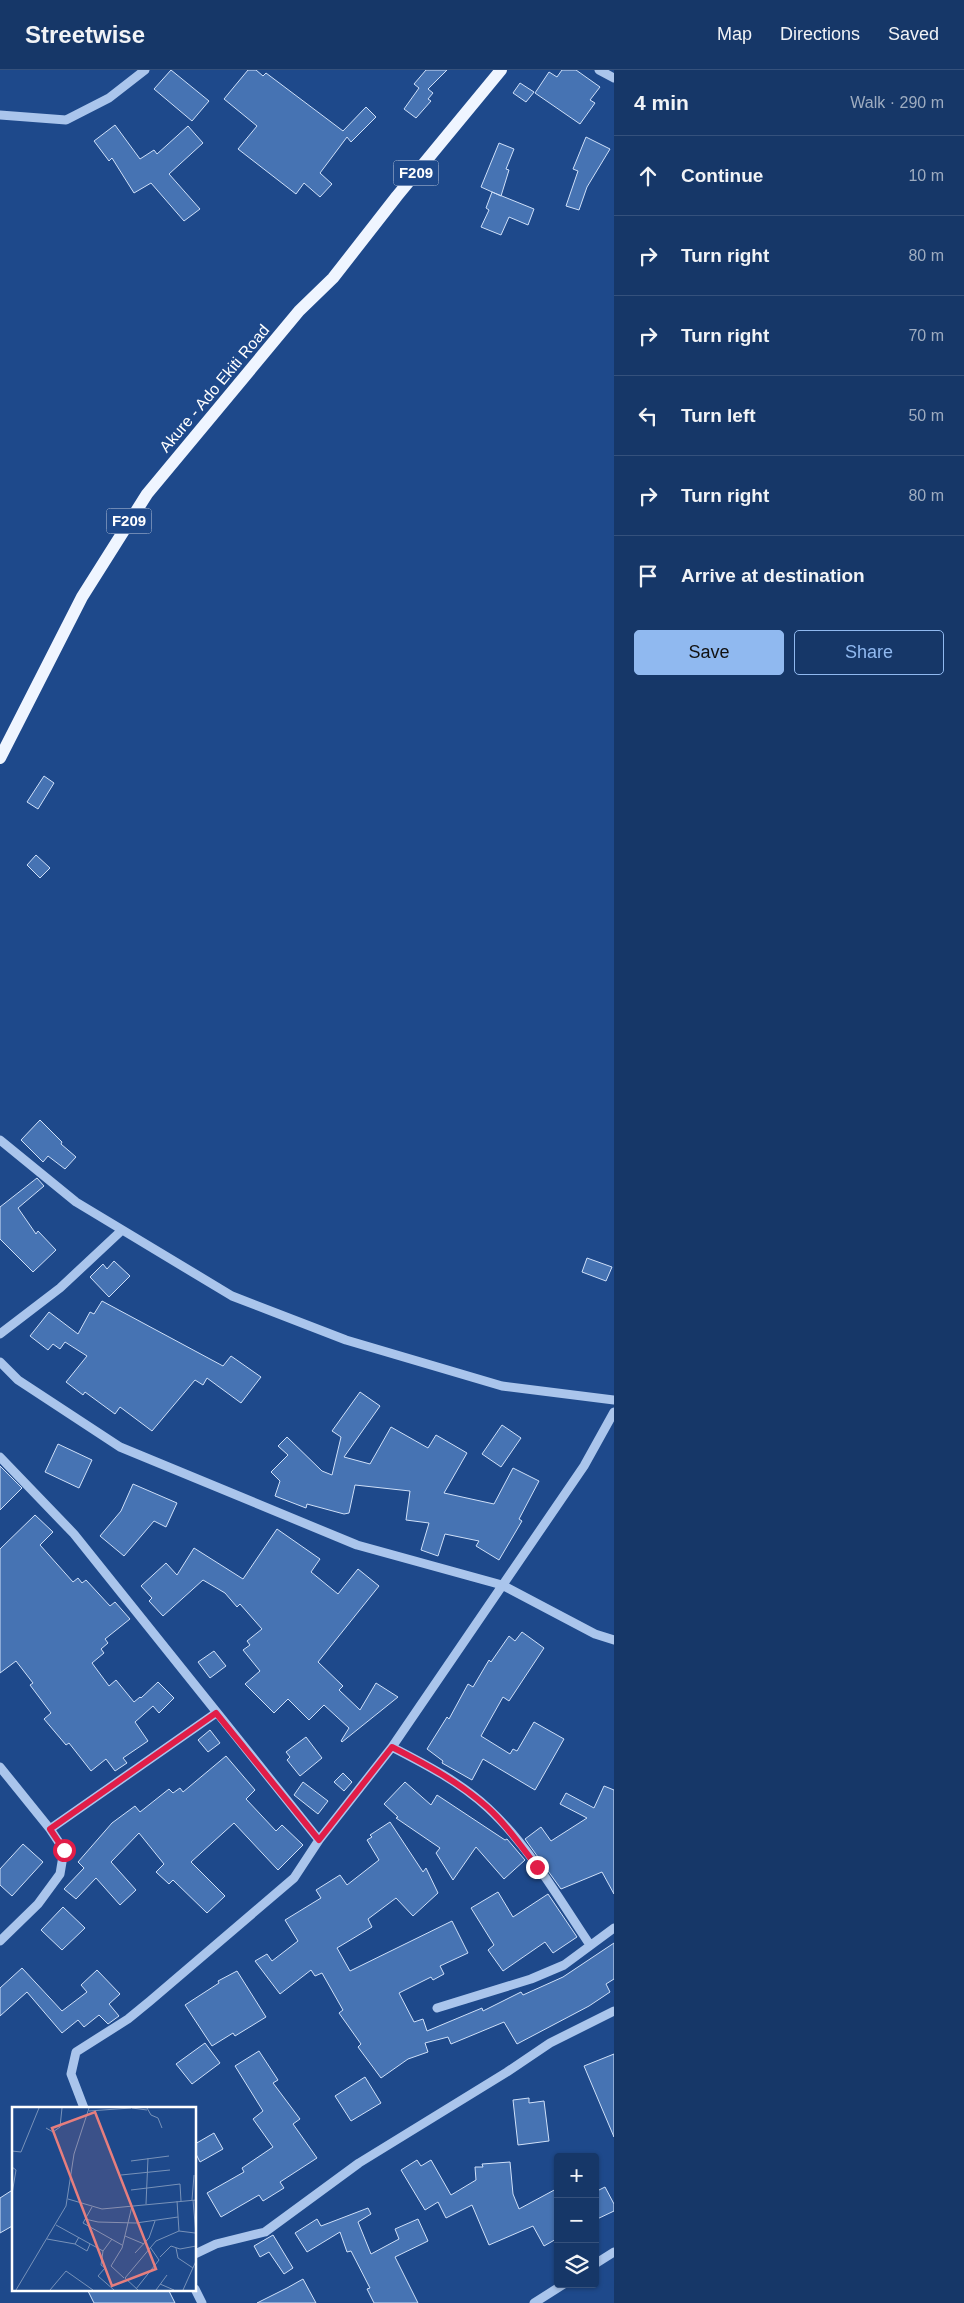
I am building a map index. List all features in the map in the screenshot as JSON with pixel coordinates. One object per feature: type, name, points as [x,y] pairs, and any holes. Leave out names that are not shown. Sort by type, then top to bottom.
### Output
[{"type":"main road","name":"Akure - Ado Ekiti Road","points":[[0,758],[82,597],[147,494],[299,311],[333,278],[397,196],[501,70]]},
{"type":"street","points":[[0,115],[66,120],[109,98],[145,70]]},
{"type":"street","points":[[599,70],[614,78]]},
{"type":"street","points":[[0,1140],[76,1202],[121,1231],[232,1296],[346,1340],[502,1386],[614,1400]]},
{"type":"street","points":[[0,1334],[60,1288],[121,1231]]},
{"type":"street","points":[[0,1362],[18,1380],[120,1447],[357,1545],[502,1585],[596,1634],[614,1640]]},
{"type":"street","points":[[84,2107],[71,2074],[76,2052],[128,2019],[224,1940],[294,1878],[319,1840],[392,1747],[584,1466],[614,1412]]},
{"type":"street","points":[[0,1457],[74,1534],[319,1840]]},
{"type":"street","points":[[50,1829],[216,1713]]},
{"type":"street","points":[[392,1747],[440,1772],[488,1807],[512,1834],[537,1867],[590,1945]]},
{"type":"street","points":[[0,1767],[50,1829],[64,1850],[60,1874],[38,1904],[0,1941]]},
{"type":"street","points":[[437,2008],[531,1979],[564,1965],[614,1928]]},
{"type":"street","points":[[196,2254],[216,2244],[264,2232],[359,2164],[508,2072],[550,2043],[614,2011]]},
{"type":"street","points":[[599,2261],[614,2252]]},
{"type":"street","points":[[534,2303],[558,2288]]},
{"type":"street","points":[[196,2290],[202,2303]]},
{"type":"building","points":[[171,70],[209,101],[192,121],[154,89]]},
{"type":"building","points":[[248,70],[256,70],[263,76],[266,73],[343,131],[366,107],[376,117],[351,142],[347,137],[320,173],[332,184],[320,197],[304,183],[296,194],[238,149],[257,126],[224,99]]},
{"type":"building","points":[[426,70],[447,70],[428,89],[433,93],[428,99],[431,101],[416,118],[404,109],[419,88],[414,84]]},
{"type":"building","points":[[562,70],[576,70],[600,87],[590,100],[595,103],[580,124],[535,93],[549,72],[557,77]]},
{"type":"building","points":[[520,83],[534,92],[526,102],[513,93]]},
{"type":"building","points":[[115,125],[140,159],[154,150],[157,154],[188,126],[203,143],[169,174],[200,209],[184,221],[151,183],[134,193],[112,158],[109,161],[94,141]]},
{"type":"building","points":[[586,137],[610,149],[587,187],[579,210],[566,206],[578,171],[573,169]]},
{"type":"building","points":[[499,143],[514,149],[506,169],[509,170],[501,196],[481,187]]},
{"type":"building","points":[[492,192],[534,209],[528,225],[509,217],[501,235],[481,227],[489,210],[486,208]]},
{"type":"building","points":[[44,776],[54,783],[38,809],[27,802]]},
{"type":"building","points":[[36,855],[50,868],[40,878],[27,865]]},
{"type":"building","points":[[40,1120],[62,1142],[61,1144],[76,1157],[65,1169],[48,1156],[43,1162],[21,1140]]},
{"type":"building","points":[[37,1178],[44,1186],[18,1208],[36,1234],[38,1231],[56,1250],[33,1272],[0,1239],[0,1207]]},
{"type":"building","points":[[587,1258],[612,1267],[606,1281],[582,1272]]},
{"type":"building","points":[[114,1261],[130,1276],[109,1297],[90,1277],[103,1264],[107,1269]]},
{"type":"building","points":[[102,1301],[223,1366],[231,1356],[261,1377],[241,1403],[207,1378],[203,1385],[195,1380],[152,1431],[120,1407],[115,1414],[85,1392],[83,1395],[66,1382],[87,1356],[65,1342],[60,1349],[53,1344],[48,1350],[30,1336],[49,1312],[78,1334],[90,1312],[94,1314]]},
{"type":"building","points":[[360,1392],[380,1406],[344,1457],[370,1464],[391,1427],[428,1448],[436,1435],[467,1453],[444,1493],[494,1504],[513,1468],[539,1481],[519,1519],[522,1521],[499,1560],[476,1546],[479,1541],[445,1534],[438,1556],[421,1550],[429,1523],[406,1520],[410,1491],[355,1485],[349,1513],[344,1514],[307,1504],[306,1508],[275,1496],[280,1481],[271,1472],[288,1455],[278,1446],[287,1437],[322,1471],[332,1475],[341,1437],[332,1431]]},
{"type":"building","points":[[502,1425],[521,1438],[501,1467],[482,1454]]},
{"type":"building","points":[[58,1444],[92,1460],[79,1488],[45,1472]]},
{"type":"building","points":[[0,1466],[22,1488],[0,1510]]},
{"type":"building","points":[[133,1484],[177,1503],[166,1527],[154,1521],[124,1556],[100,1536],[121,1511]]},
{"type":"building","points":[[35,1515],[53,1532],[40,1545],[73,1582],[78,1578],[82,1583],[86,1580],[110,1606],[115,1602],[130,1619],[105,1639],[108,1643],[101,1649],[104,1653],[92,1663],[109,1686],[116,1680],[134,1702],[158,1682],[174,1698],[159,1713],[153,1706],[135,1722],[148,1741],[123,1758],[127,1763],[115,1771],[106,1759],[91,1771],[69,1743],[66,1745],[44,1719],[51,1713],[30,1685],[33,1683],[16,1661],[0,1673],[0,1549]]},
{"type":"building","points":[[277,1529],[320,1559],[311,1572],[338,1594],[358,1569],[379,1586],[318,1662],[343,1686],[339,1690],[360,1710],[376,1683],[398,1697],[342,1742],[349,1728],[324,1705],[309,1720],[288,1699],[274,1713],[245,1684],[260,1671],[243,1650],[250,1645],[247,1641],[262,1629],[240,1604],[237,1607],[225,1593],[203,1580],[163,1616],[149,1601],[152,1598],[141,1586],[166,1563],[177,1575],[194,1548],[243,1579]]},
{"type":"building","points":[[522,1632],[544,1648],[509,1701],[503,1697],[481,1736],[510,1754],[513,1749],[517,1751],[534,1722],[564,1739],[535,1790],[483,1759],[472,1780],[442,1763],[443,1761],[427,1749],[447,1717],[449,1719],[468,1684],[473,1687],[489,1660],[491,1662],[509,1636],[515,1641]]},
{"type":"building","points":[[214,1651],[226,1666],[210,1678],[198,1662]]},
{"type":"building","points":[[210,1730],[220,1743],[208,1752],[198,1740]]},
{"type":"building","points":[[306,1737],[322,1758],[300,1776],[287,1760],[290,1757],[286,1752]]},
{"type":"building","points":[[226,1756],[255,1790],[246,1799],[276,1831],[282,1825],[303,1845],[278,1870],[234,1823],[191,1862],[225,1896],[207,1913],[173,1880],[169,1884],[156,1872],[164,1864],[139,1833],[111,1862],[136,1890],[120,1905],[96,1878],[76,1899],[64,1889],[84,1868],[78,1862],[112,1823],[135,1806],[140,1812],[169,1789],[173,1793],[180,1788],[183,1792]]},
{"type":"building","points":[[343,1773],[352,1782],[344,1791],[334,1782]]},
{"type":"building","points":[[303,1782],[328,1801],[318,1814],[294,1795]]},
{"type":"building","points":[[405,1782],[431,1805],[437,1795],[505,1840],[507,1839],[525,1860],[504,1879],[476,1847],[453,1880],[436,1853],[440,1848],[396,1818],[398,1817],[384,1804]]},
{"type":"building","points":[[604,1786],[614,1790],[614,1894],[602,1872],[561,1889],[525,1839],[541,1827],[551,1841],[587,1818],[560,1804],[566,1793],[594,1808]]},
{"type":"building","points":[[390,1822],[423,1872],[426,1868],[438,1893],[413,1916],[396,1898],[368,1919],[372,1927],[337,1948],[350,1971],[452,1921],[468,1953],[440,1966],[444,1974],[433,1980],[431,1977],[399,1993],[414,2022],[423,2019],[427,2031],[482,2008],[483,2011],[521,1992],[523,1995],[563,1977],[614,1943],[614,1979],[606,1984],[610,1992],[589,2006],[517,2044],[504,2022],[451,2044],[448,2037],[425,2043],[428,2052],[408,2059],[381,2078],[358,2047],[361,2044],[339,2013],[343,2010],[322,1973],[315,1976],[311,1970],[280,1994],[255,1961],[267,1954],[272,1961],[298,1941],[285,1920],[321,1898],[316,1890],[340,1875],[347,1885],[379,1860],[367,1840],[372,1837],[370,1835]]},
{"type":"building","points":[[23,1844],[43,1862],[12,1896],[0,1885],[0,1869]]},
{"type":"building","points":[[498,1892],[513,1917],[548,1894],[577,1937],[553,1953],[545,1942],[503,1971],[488,1950],[494,1945],[471,1908]]},
{"type":"building","points":[[63,1907],[85,1928],[62,1950],[41,1930]]},
{"type":"building","points":[[22,1968],[62,2011],[87,1992],[81,1985],[97,1970],[120,1994],[109,2004],[119,2016],[108,2024],[99,2015],[84,2027],[78,2020],[62,2033],[27,1992],[0,2016],[0,1988]]},
{"type":"building","points":[[237,1971],[266,2017],[235,2036],[233,2033],[212,2046],[185,2005],[219,1983],[218,1981]]},
{"type":"building","points":[[205,2043],[220,2063],[192,2084],[176,2064]]},
{"type":"building","points":[[259,2051],[278,2080],[273,2083],[300,2119],[293,2124],[317,2158],[280,2182],[284,2188],[263,2201],[259,2195],[221,2217],[207,2193],[244,2172],[242,2168],[273,2147],[253,2119],[263,2111],[235,2066]]},
{"type":"building","points":[[614,2054],[614,2137],[584,2066]]},
{"type":"building","points":[[365,2077],[381,2103],[351,2121],[335,2096]]},
{"type":"building","points":[[529,2098],[529,2103],[544,2101],[549,2141],[518,2145],[513,2100]]},
{"type":"building","points":[[214,2133],[223,2149],[200,2162],[196,2154],[196,2143]]},
{"type":"building","points":[[417,2160],[421,2166],[431,2160],[451,2195],[476,2180],[475,2167],[483,2167],[482,2164],[510,2162],[513,2194],[519,2209],[554,2190],[554,2240],[544,2246],[533,2226],[489,2245],[472,2205],[446,2218],[438,2202],[425,2210],[401,2170]]},
{"type":"building","points":[[605,2187],[614,2204],[614,2211],[599,2218],[599,2198],[599,2190]]},
{"type":"building","points":[[12,2190],[12,2226],[0,2233],[0,2198]]},
{"type":"building","points":[[368,2208],[371,2214],[358,2222],[371,2254],[399,2239],[395,2229],[418,2219],[428,2241],[395,2257],[418,2303],[374,2303],[367,2289],[370,2288],[351,2251],[347,2252],[340,2232],[307,2252],[295,2233],[317,2219],[321,2226]]},
{"type":"building","points":[[273,2235],[293,2268],[284,2274],[269,2252],[260,2257],[254,2246]]},
{"type":"building","points":[[303,2279],[316,2303],[257,2303],[287,2288]]},
{"type":"building","points":[[88,2290],[168,2290],[175,2303],[94,2303]]},
{"type":"route","points":[[64,1850],[50,1829],[216,1713],[319,1840],[392,1747],[440,1772],[488,1807],[512,1834],[537,1867]]}]
